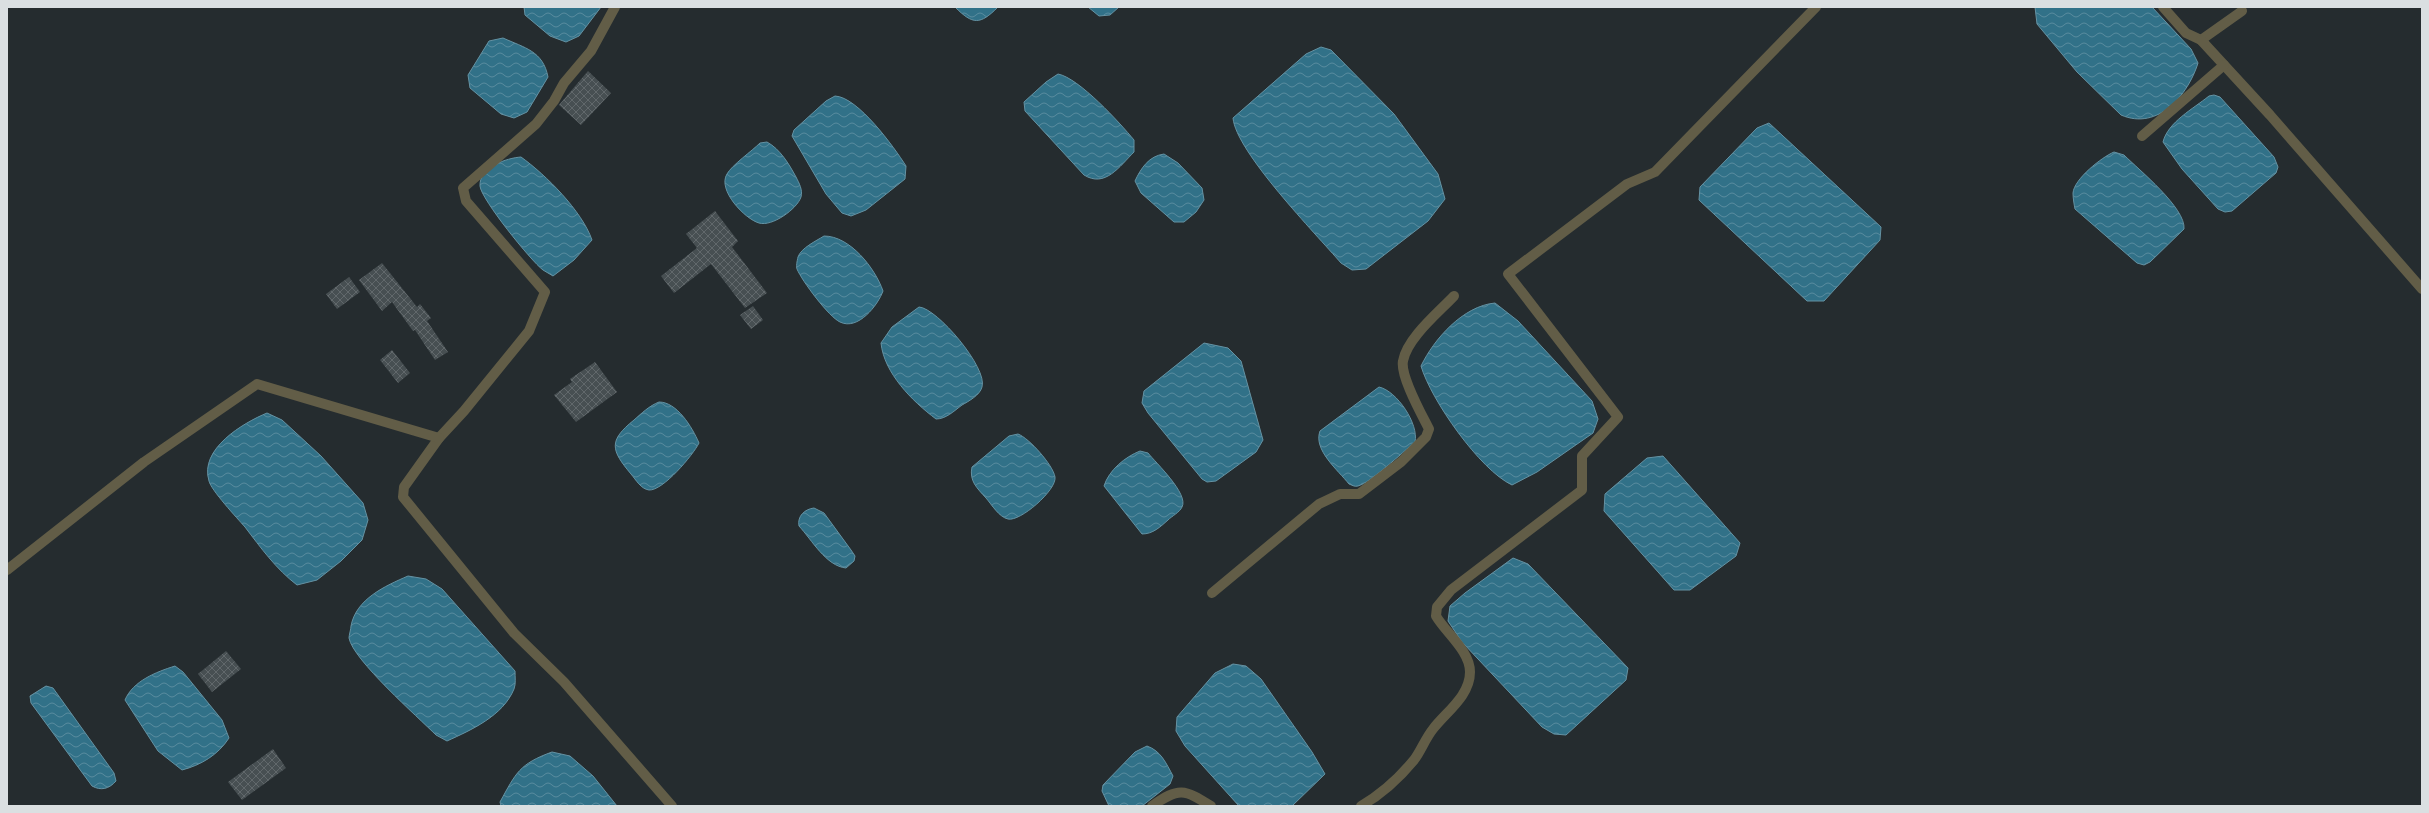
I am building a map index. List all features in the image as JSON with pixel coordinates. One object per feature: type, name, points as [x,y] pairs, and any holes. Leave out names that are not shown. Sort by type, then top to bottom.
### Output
[{"type":"street","points":[[615,7],[591,51],[564,83],[554,101],[536,124],[463,188],[466,201],[545,292],[529,331],[464,411],[439,438],[404,487],[402,497],[514,633],[564,682],[672,806]]},
{"type":"street","points":[[1361,806],[1391,783],[1414,760],[1433,729],[1452,710],[1466,688],[1470,672],[1467,658],[1436,616],[1437,607],[1451,590],[1582,490],[1582,456],[1618,418],[1508,274],[1626,184],[1655,172],[1816,7]]},
{"type":"street","points":[[2163,7],[2186,33],[2201,40],[2420,283]]},
{"type":"street","points":[[2201,40],[2242,11]]},
{"type":"street","points":[[2142,136],[2224,65]]},
{"type":"street","points":[[1212,593],[1319,504],[1340,494],[1359,494],[1401,462],[1426,437],[1429,429],[1411,393],[1403,362],[1408,348],[1422,330],[1454,296]]},
{"type":"street","points":[[7,570],[144,462],[257,384],[439,438]]},
{"type":"street","points":[[1152,806],[1172,793],[1184,792],[1190,792],[1211,806]]},
{"type":"water","points":[[524,7],[601,7],[579,36],[566,42],[550,36],[525,15]]},
{"type":"water","points":[[955,7],[998,7],[981,20],[972,20]]},
{"type":"water","points":[[1088,7],[1119,7],[1110,15],[1099,16]]},
{"type":"water","points":[[2035,7],[2152,7],[2191,49],[2198,63],[2187,87],[2170,107],[2159,114],[2147,118],[2135,119],[2121,115],[2077,72],[2037,24]]},
{"type":"water","points":[[503,38],[526,48],[537,56],[546,68],[548,77],[527,112],[514,118],[501,114],[470,88],[468,75],[489,41]]},
{"type":"water","points":[[1321,47],[1331,50],[1394,114],[1438,174],[1445,199],[1428,221],[1366,269],[1352,270],[1341,263],[1262,171],[1237,133],[1233,118],[1306,54]]},
{"type":"water","points":[[1058,74],[1067,77],[1088,92],[1134,140],[1134,152],[1117,169],[1105,177],[1099,179],[1084,175],[1025,111],[1024,102],[1046,82]]},
{"type":"water","points":[[2214,95],[2220,97],[2274,157],[2278,167],[2276,173],[2232,211],[2225,212],[2218,209],[2182,169],[2163,142],[2170,128],[2176,122],[2209,96]]},
{"type":"water","points":[[835,96],[854,105],[875,124],[906,166],[905,179],[866,210],[851,216],[842,213],[826,194],[792,136],[794,130],[826,101]]},
{"type":"water","points":[[1769,123],[1881,227],[1880,240],[1824,301],[1807,301],[1699,200],[1700,187],[1757,128]]},
{"type":"water","points":[[767,142],[780,153],[787,162],[801,189],[801,197],[795,207],[789,212],[777,220],[764,224],[753,220],[740,210],[729,195],[725,181],[727,174],[738,162],[760,143]]},
{"type":"water","points":[[2114,152],[2124,155],[2150,179],[2170,200],[2183,220],[2184,229],[2150,262],[2144,265],[2137,263],[2075,209],[2073,193],[2078,181],[2096,163]]},
{"type":"water","points":[[1164,154],[1178,163],[1202,188],[1204,200],[1196,212],[1184,222],[1174,222],[1141,193],[1135,181],[1146,163],[1154,157]]},
{"type":"water","points":[[521,157],[541,173],[562,194],[580,217],[592,240],[574,260],[553,276],[543,270],[518,243],[497,216],[480,186],[481,179],[489,169],[509,159]]},
{"type":"water","points":[[824,236],[834,237],[852,247],[868,263],[883,291],[872,309],[860,320],[854,323],[847,324],[835,319],[810,290],[797,269],[797,260],[802,251]]},
{"type":"water","points":[[1495,303],[1518,321],[1592,401],[1598,419],[1593,433],[1537,472],[1512,485],[1499,477],[1486,465],[1458,433],[1435,397],[1426,380],[1421,366],[1442,335],[1461,317],[1483,305]]},
{"type":"water","points":[[919,307],[927,310],[937,317],[960,340],[982,378],[982,387],[977,395],[950,414],[940,419],[936,419],[927,412],[901,386],[887,365],[883,354],[881,343],[892,327]]},
{"type":"water","points":[[1204,343],[1228,348],[1241,361],[1263,440],[1256,452],[1216,481],[1207,482],[1202,479],[1148,413],[1142,403],[1144,391]]},
{"type":"water","points":[[1379,387],[1393,395],[1405,409],[1414,426],[1415,442],[1370,479],[1363,484],[1354,486],[1349,484],[1323,452],[1319,438],[1320,431]]},
{"type":"water","points":[[659,402],[672,406],[683,416],[699,443],[691,456],[669,479],[655,489],[649,490],[641,486],[624,466],[616,452],[615,446],[616,440],[626,427],[646,410]]},
{"type":"water","points":[[267,413],[282,420],[321,456],[363,503],[368,520],[362,540],[341,561],[317,580],[297,585],[289,579],[269,558],[219,497],[209,481],[208,469],[210,458],[217,448],[235,430]]},
{"type":"water","points":[[1018,434],[1040,452],[1050,466],[1055,477],[1054,483],[1050,489],[1037,504],[1021,516],[1014,519],[1008,519],[999,513],[977,487],[971,472],[972,467],[1009,436]]},
{"type":"water","points":[[1140,451],[1148,453],[1171,479],[1181,494],[1183,501],[1180,511],[1159,528],[1146,534],[1142,534],[1104,486],[1106,480],[1114,469],[1123,460]]},
{"type":"water","points":[[1663,456],[1740,543],[1736,556],[1690,590],[1674,590],[1604,511],[1605,494],[1647,458]]},
{"type":"water","points":[[814,508],[824,513],[855,556],[854,561],[846,568],[832,563],[826,558],[799,526],[800,516],[805,511]]},
{"type":"water","points":[[1513,558],[1528,564],[1628,668],[1626,680],[1566,735],[1554,734],[1542,727],[1462,642],[1448,621],[1450,606],[1465,593]]},
{"type":"water","points":[[408,576],[426,579],[442,589],[515,671],[514,689],[509,699],[502,707],[476,727],[447,741],[436,735],[374,674],[353,648],[349,638],[354,617],[365,601],[381,589]]},
{"type":"water","points":[[1233,664],[1246,666],[1261,679],[1312,752],[1325,774],[1292,806],[1239,806],[1185,746],[1176,731],[1177,717],[1215,673]]},
{"type":"water","points":[[175,666],[183,672],[222,720],[229,738],[214,754],[196,765],[182,770],[158,751],[125,700],[139,682],[153,674]]},
{"type":"water","points":[[46,686],[53,688],[114,773],[116,781],[111,786],[102,789],[92,786],[31,703],[30,696]]},
{"type":"water","points":[[1147,746],[1160,754],[1165,762],[1173,776],[1170,784],[1142,806],[1109,806],[1102,791],[1103,785],[1135,752]]},
{"type":"water","points":[[552,752],[570,756],[593,776],[617,806],[501,806],[500,802],[510,784],[525,765]]},
{"type":"building","points":[[588,71],[611,93],[581,125],[559,105]]},
{"type":"building","points":[[715,211],[738,241],[732,247],[767,293],[745,308],[711,264],[674,293],[661,276],[697,248],[686,234]]},
{"type":"building","points":[[382,263],[417,307],[420,304],[431,318],[427,321],[448,352],[435,360],[415,330],[413,331],[392,302],[382,311],[359,280]]},
{"type":"building","points":[[349,277],[360,292],[337,309],[326,294]]},
{"type":"building","points":[[753,306],[763,320],[751,329],[740,315]]},
{"type":"building","points":[[392,350],[410,373],[398,383],[380,360]]},
{"type":"building","points":[[595,362],[617,392],[576,422],[554,395],[572,382],[570,379]]},
{"type":"building","points":[[226,651],[241,669],[212,692],[198,674]]},
{"type":"building","points":[[273,749],[286,768],[242,800],[228,782]]}]
